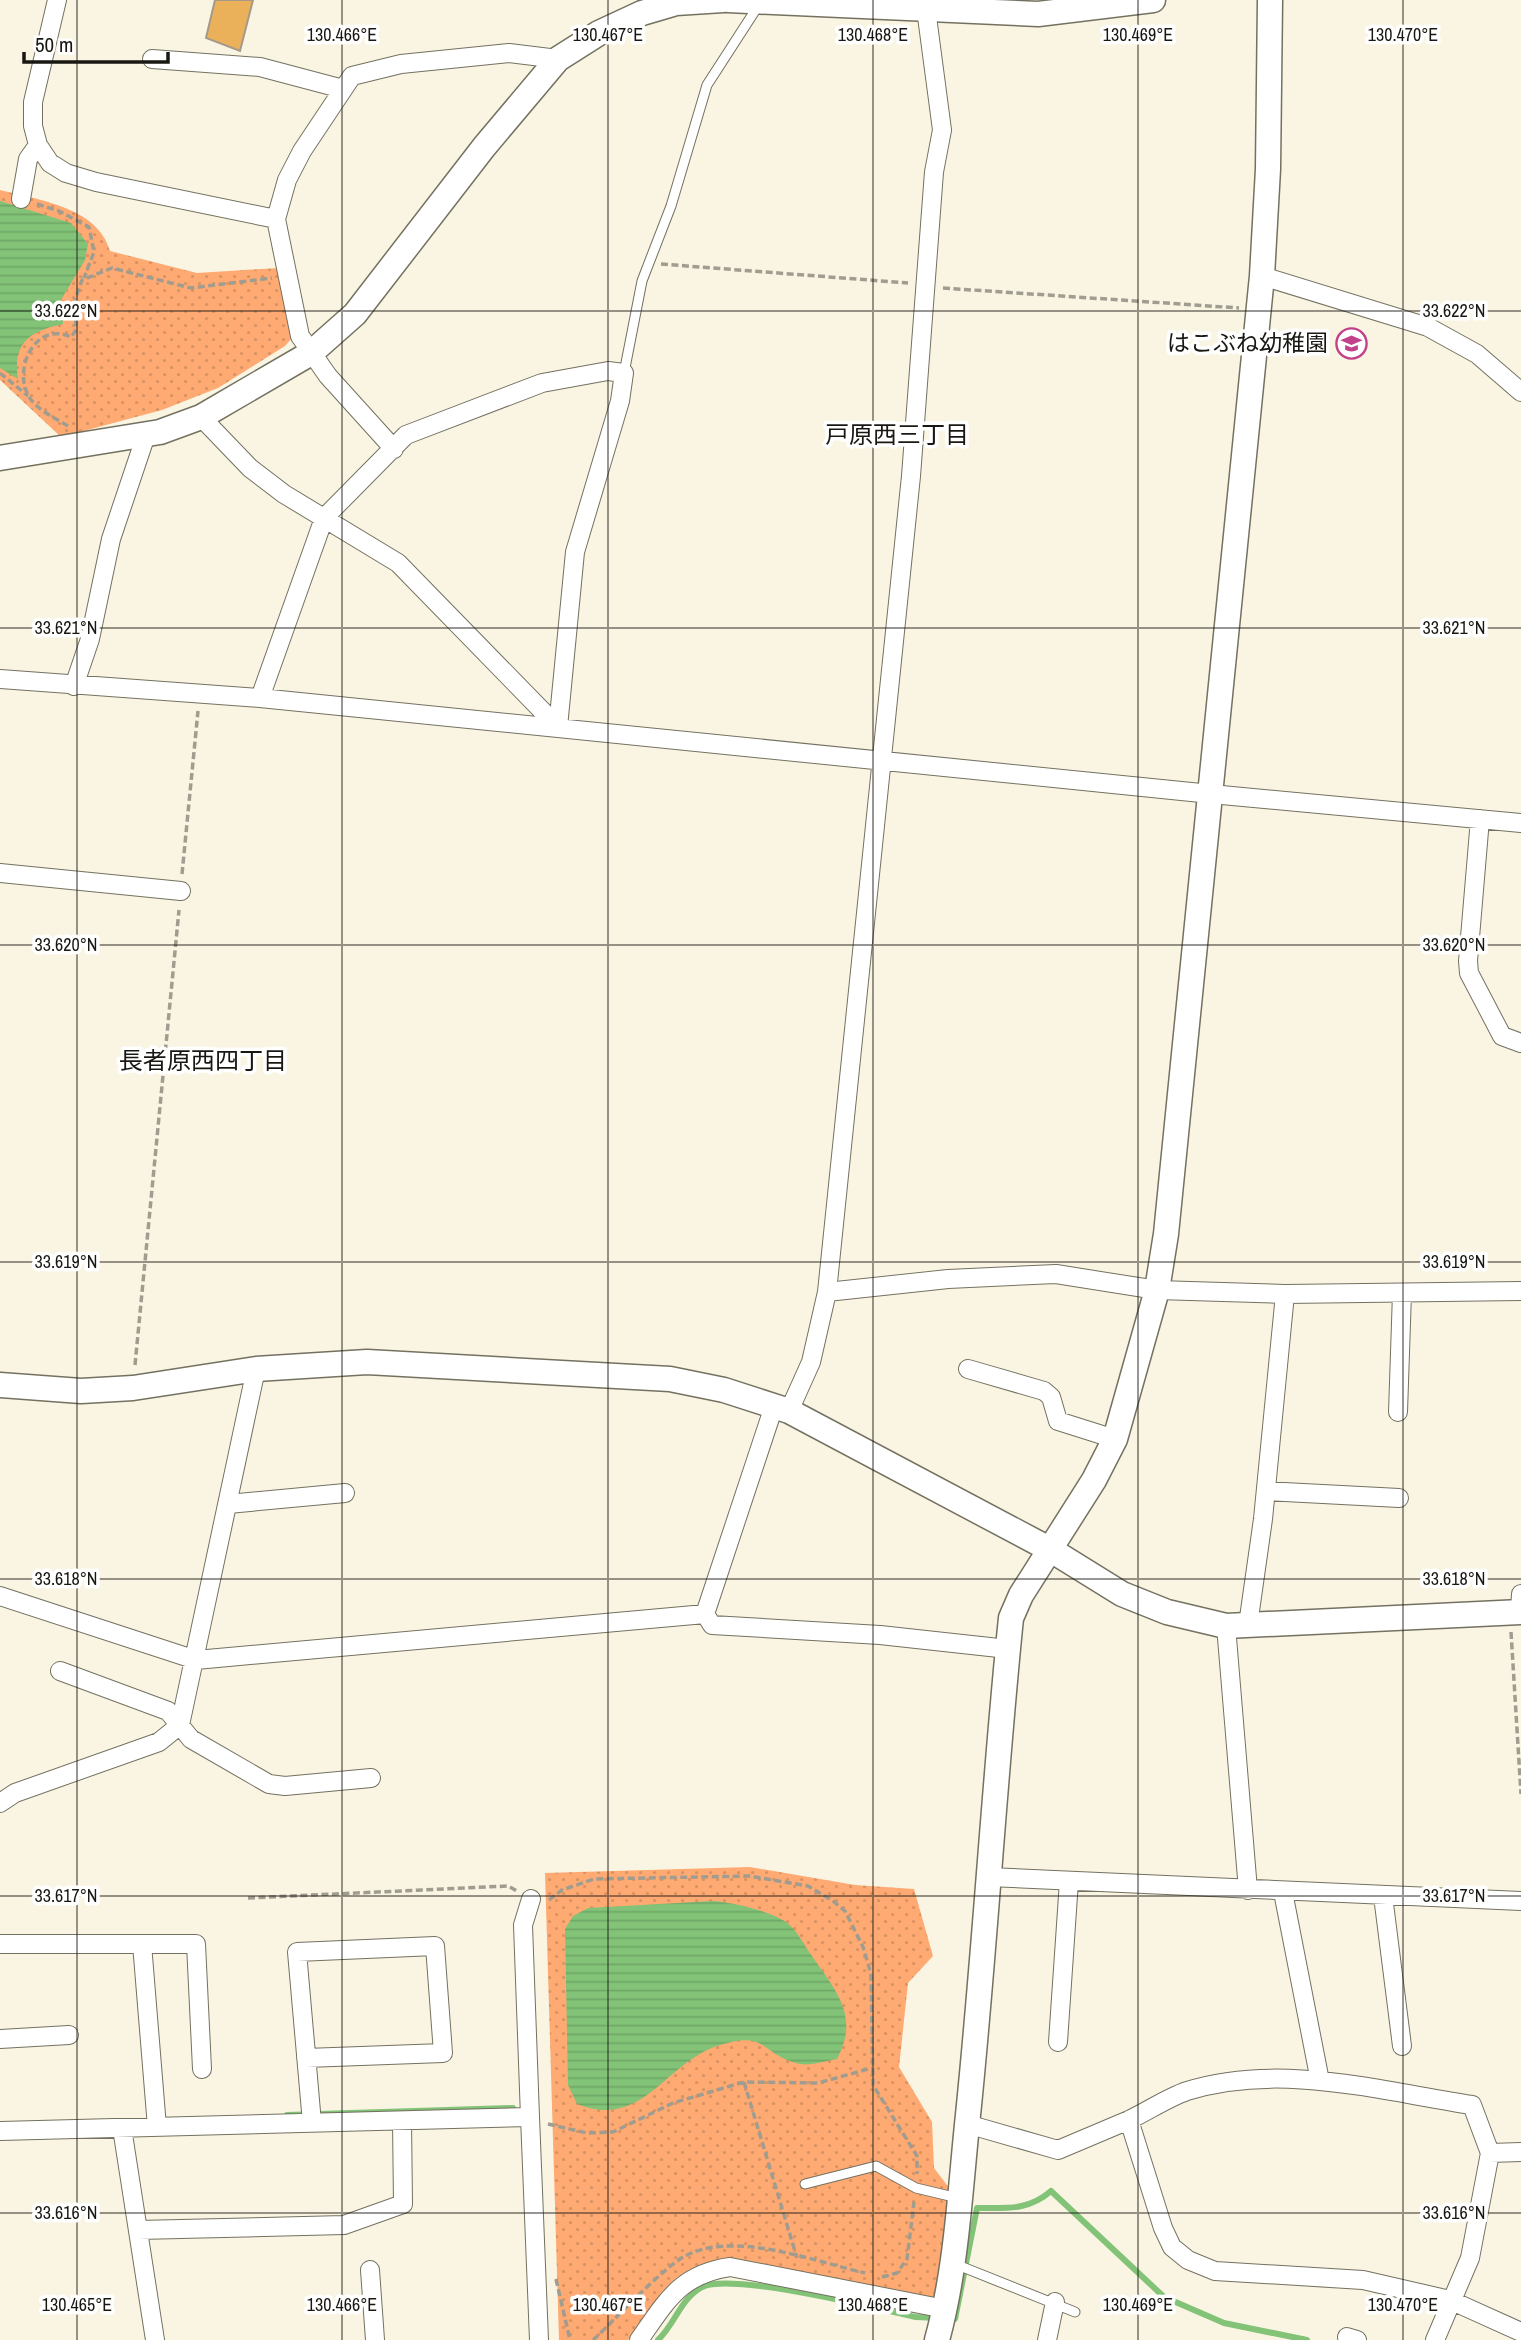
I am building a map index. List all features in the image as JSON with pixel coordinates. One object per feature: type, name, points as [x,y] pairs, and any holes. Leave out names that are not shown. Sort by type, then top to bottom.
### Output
[{"type":"street","points":[[57,0],[33,102],[33,126],[38,145],[50,163],[66,173],[96,182],[276,219]]},
{"type":"street","points":[[1,461],[146,435],[201,417],[311,353],[355,314],[484,147],[558,59],[599,33],[642,13],[676,2],[726,0],[1038,14],[1153,0]]},
{"type":"street","points":[[936,2340],[945,2309],[953,2263],[960,2199],[1011,1618],[1021,1595],[1094,1480],[1115,1439],[1157,1290],[1166,1234],[1262,276],[1268,169],[1270,0]]},
{"type":"street","points":[[705,1614],[781,1409],[811,1362],[827,1292],[911,475],[934,172],[942,130],[926,9]]},
{"type":"street","points":[[394,449],[311,353],[300,336],[276,219],[287,180],[352,76],[401,64],[509,53],[558,59]]},
{"type":"street","points":[[152,59],[260,67],[343,89]]},
{"type":"street","points":[[21,199],[28,159],[38,145]]},
{"type":"street","points":[[1262,276],[1428,327],[1477,354],[1521,392]]},
{"type":"street","points":[[260,698],[324,518],[406,435],[542,383],[608,370],[624,373],[620,401],[575,552],[558,727]]},
{"type":"street","points":[[201,417],[250,468],[284,494],[398,563],[558,727]]},
{"type":"street","points":[[74,686],[90,639],[111,539],[146,435]]},
{"type":"street","points":[[0,680],[260,698],[1210,794],[1521,822]]},
{"type":"street","points":[[1479,819],[1469,973],[1502,1036],[1521,1043]]},
{"type":"street","points":[[0,873],[181,891]]},
{"type":"street","points":[[827,1292],[948,1279],[1056,1274],[1157,1290],[1285,1294],[1521,1292]]},
{"type":"street","points":[[1398,1412],[1402,1293]]},
{"type":"street","points":[[1248,1891],[1237,1626],[1266,1491],[1285,1294]]},
{"type":"street","points":[[0,1385],[81,1391],[133,1388],[256,1369],[367,1362],[670,1379],[724,1390],[781,1409],[1051,1550],[1122,1594],[1167,1612],[1237,1626],[1518,1608]]},
{"type":"street","points":[[0,1803],[15,1793],[159,1742],[180,1725],[256,1369]]},
{"type":"street","points":[[968,1369],[1044,1391],[1051,1397],[1058,1421],[1115,1439]]},
{"type":"street","points":[[1266,1491],[1399,1498]]},
{"type":"street","points":[[228,1504],[345,1493]]},
{"type":"street","points":[[0,1596],[196,1660],[705,1614]]},
{"type":"street","points":[[705,1614],[712,1625],[880,1635],[1008,1649]]},
{"type":"street","points":[[60,1671],[168,1711],[191,1739],[269,1784],[285,1787],[371,1778]]},
{"type":"street","points":[[989,1877],[1248,1891],[1521,1901]]},
{"type":"street","points":[[1058,2042],[1069,1881]]},
{"type":"street","points":[[1283,1892],[1320,2081]]},
{"type":"street","points":[[1383,1896],[1402,2046]]},
{"type":"street","points":[[538,1903],[523,1925],[539,2114],[540,2340]]},
{"type":"street","points":[[0,1944],[196,1944],[202,2069]]},
{"type":"street","points":[[142,1944],[157,2127]]},
{"type":"street","points":[[306,2058],[443,2053],[435,1946],[297,1952],[306,2058],[312,2123]]},
{"type":"street","points":[[0,2039],[69,2035]]},
{"type":"street","points":[[967,2124],[1058,2150],[1129,2120],[1185,2091],[1252,2077],[1320,2081],[1472,2105],[1490,2153],[1470,2258],[1435,2340]]},
{"type":"street","points":[[0,2131],[402,2121],[539,2114]]},
{"type":"street","points":[[1129,2120],[1163,2228],[1172,2248],[1188,2260],[1215,2271],[1363,2280],[1450,2300],[1521,2332]]},
{"type":"street","points":[[138,2230],[344,2225],[403,2204],[402,2121]]},
{"type":"street","points":[[122,2128],[155,2340]]},
{"type":"street","points":[[1490,2153],[1521,2152]]},
{"type":"street","points":[[639,2340],[676,2288],[708,2270],[730,2266],[945,2309]]},
{"type":"street","points":[[370,2270],[374,2340]]},
{"type":"street","points":[[1046,2340],[1055,2302]]},
{"type":"lane","points":[[624,373],[642,281],[671,206],[707,85],[761,1]]},
{"type":"lane","points":[[805,2184],[876,2166],[916,2188],[960,2199]]},
{"type":"lane","points":[[953,2263],[1075,2312]]},
{"type":"path","points":[[21,199],[59,211],[89,227],[94,252],[75,300],[76,330],[71,337],[62,332],[47,334],[36,341],[27,355],[24,376],[28,396]]},
{"type":"path","points":[[649,263],[1155,305],[1258,310]]},
{"type":"path","points":[[82,280],[112,268],[129,270],[171,285],[209,288],[260,281],[287,274]]},
{"type":"path","points":[[0,373],[44,411],[94,445]]},
{"type":"path","points":[[133,1388],[200,694]]},
{"type":"path","points":[[1518,1608],[1521,1794]]},
{"type":"path","points":[[248,1898],[508,1886],[538,1903],[562,1890],[594,1879],[749,1876],[808,1886],[845,1911],[863,1947],[871,1973],[873,2067],[877,2094],[918,2156],[911,2233]]},
{"type":"path","points":[[539,2114],[548,2124],[587,2133],[613,2132],[673,2103],[744,2082],[818,2083],[873,2067]]},
{"type":"path","points":[[744,2082],[797,2258]]},
{"type":"path","points":[[548,2124],[548,2137]]},
{"type":"path","points":[[555,2272],[570,2340]]},
{"type":"shaded area","points":[[0,190],[48,202],[80,215],[93,224],[103,236],[110,251],[197,273],[278,268],[292,338],[285,346],[218,388],[162,410],[61,437],[0,380]]},
{"type":"shaded area","points":[[0,201],[71,223],[88,244],[85,260],[62,298],[63,324],[42,330],[26,340],[18,356],[18,379],[0,368]]},
{"type":"shaded area","points":[[750,1867],[855,1885],[914,1889],[933,1956],[908,1983],[899,2067],[932,2122],[934,2168],[950,2189],[935,2298],[734,2258],[713,2261],[682,2274],[660,2295],[628,2340],[559,2340],[545,1873]]},
{"type":"shaded area","points":[[713,1901],[771,1914],[786,1922],[797,1933],[837,1993],[846,2017],[844,2044],[837,2059],[800,2064],[787,2060],[755,2042],[734,2041],[698,2055],[636,2102],[619,2108],[600,2110],[577,2104],[568,2085],[565,1929],[573,1916],[588,1908]]},
{"type":"building","points":[[215,0],[253,0],[240,51],[206,38]]},
{"type":"waterway","points":[[287,2115],[513,2108]]},
{"type":"waterway","points":[[948,2318],[955,2319],[977,2208],[1025,2205],[1051,2191],[1164,2297],[1224,2323],[1307,2340]]},
{"type":"waterway","points":[[658,2340],[683,2304],[695,2292],[702,2287],[718,2284],[773,2288],[916,2317],[937,2318]]},
{"type":"place","name":"はこぶね幼稚園","points":[[1351,343]]},
{"type":"district","name":"戸原西三丁目","points":[[897,435]]},
{"type":"district","name":"長者原西四丁目","points":[[203,1061]]}]
